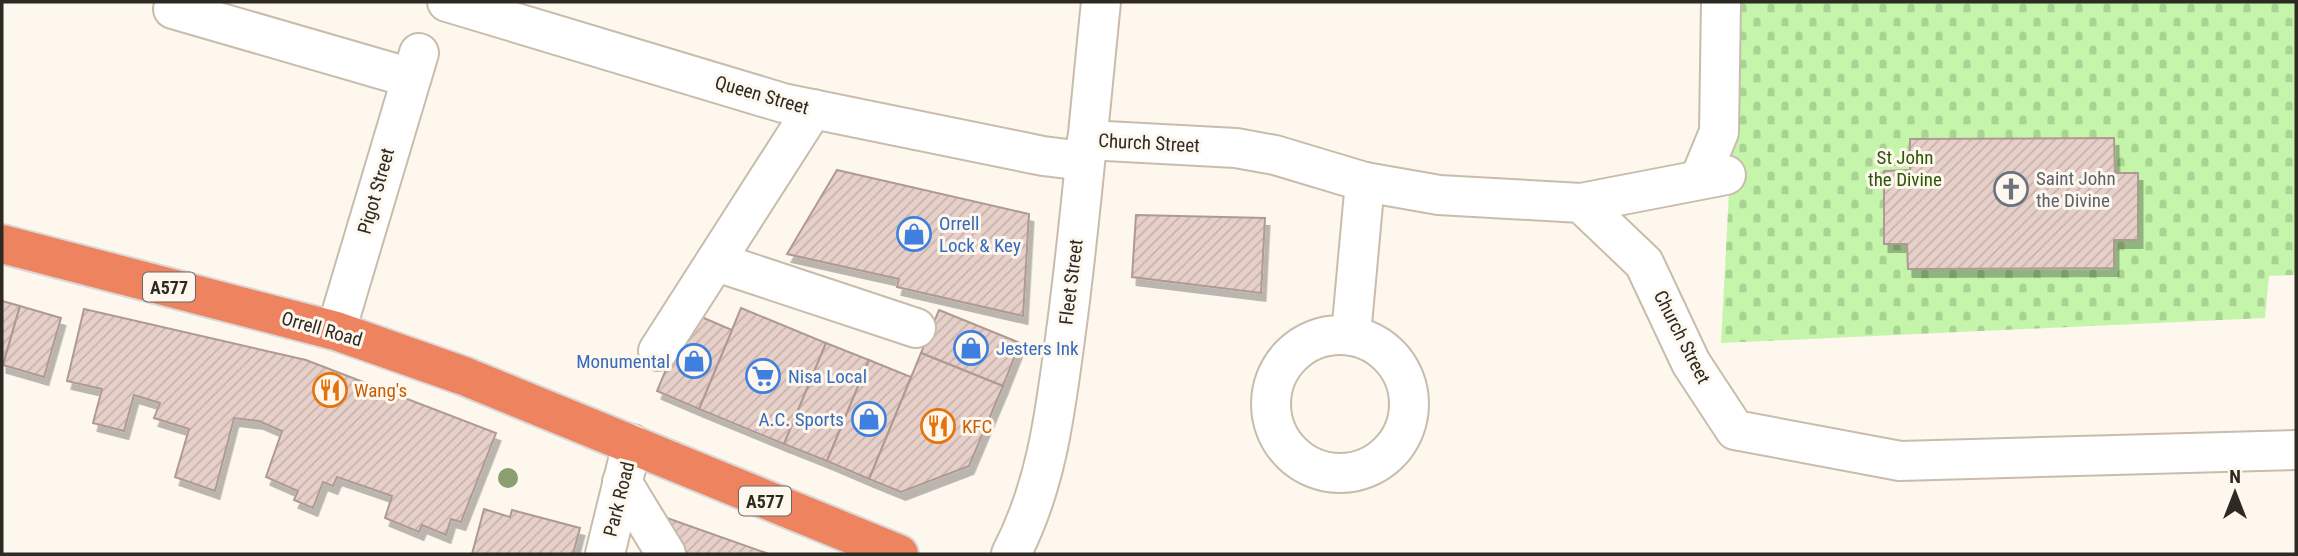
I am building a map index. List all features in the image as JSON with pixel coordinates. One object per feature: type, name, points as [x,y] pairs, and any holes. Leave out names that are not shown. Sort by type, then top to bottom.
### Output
[{"type":"highway","name":"Orrell Road","points":[[2,244],[336,331],[464,376],[632,444]]},
{"type":"highway","name":"A577","points":[[632,444],[750,495],[899,554]]},
{"type":"street","name":"Queen Street","points":[[447,2],[813,109],[1043,156],[1085,150]]},
{"type":"street","name":"Fleet Street","points":[[1011,554],[1038,495],[1047,458],[1070,296],[1101,2]]},
{"type":"street","points":[[1581,203],[1715,176],[1719,132],[1721,2]]},
{"type":"street","name":"Pigot Street","points":[[173,9],[415,66],[336,331]]},
{"type":"street","points":[[658,351],[718,262],[813,109]]},
{"type":"street","name":"Church Street","points":[[1085,150],[1236,148],[1275,155],[1365,182],[1439,195],[1581,203],[1644,263],[1691,363],[1735,430],[1900,461],[2296,450]]},
{"type":"street","points":[[1351,335],[1365,182]]},
{"type":"street","points":[[718,262],[916,328]]},
{"type":"street","name":"Park Road","points":[[605,554],[632,444]]},
{"type":"street","points":[[622,482],[666,554]]},
{"type":"green space","name":"St John the Divine","points":[[1739,2],[2296,2],[2296,275],[2269,276],[2265,318],[1721,343]]},
{"type":"building","name":"Saint John the Divine","points":[[2114,138],[2115,173],[2138,173],[2138,240],[2114,240],[2114,268],[1908,269],[1907,244],[1884,244],[1884,171],[1910,170],[1910,139]]},
{"type":"building","name":"Orrell Lock & Key","points":[[837,170],[1029,214],[1023,316],[897,287],[899,279],[787,254]]},
{"type":"building","points":[[1136,215],[1265,218],[1261,293],[1132,277]]},
{"type":"building","points":[[2,301],[20,306],[3,365],[2,365]]},
{"type":"building","points":[[20,306],[61,318],[44,377],[3,365]]},
{"type":"building","name":"Nisa Local","points":[[741,308],[826,343],[784,444],[699,409]]},
{"type":"building","points":[[84,309],[306,360],[496,433],[461,522],[451,519],[446,535],[422,525],[419,532],[385,518],[392,496],[337,477],[333,486],[323,482],[313,508],[294,500],[298,491],[266,477],[282,431],[259,421],[234,418],[215,491],[175,477],[189,429],[154,418],[160,403],[134,395],[124,431],[93,423],[102,389],[67,381]]},
{"type":"building","name":"Jesters Ink","points":[[939,310],[1020,343],[1003,386],[921,353]]},
{"type":"building","name":"Monumental","points":[[690,312],[732,330],[699,409],[657,391]]},
{"type":"building","points":[[826,343],[869,360],[827,461],[784,444]]},
{"type":"building","name":"KFC","points":[[921,353],[1003,386],[969,466],[901,492],[869,479]]},
{"type":"building","name":"A.C. Sports","points":[[869,360],[911,377],[869,479],[827,461]]},
{"type":"building","points":[[484,509],[510,517],[512,510],[580,528],[573,554],[472,554]]},
{"type":"building","points":[[667,518],[769,554],[671,554],[660,537]]},
{"type":"place","name":"Saint John the Divine","points":[[2011,189]]},
{"type":"place","name":"Orrell Lock & Key","points":[[914,234]]},
{"type":"place","name":"Jesters Ink","points":[[971,348]]},
{"type":"place","name":"Monumental","points":[[694,361]]},
{"type":"place","name":"Nisa Local","points":[[763,376]]},
{"type":"place","name":"Wang's","points":[[330,390]]},
{"type":"place","name":"A.C. Sports","points":[[869,419]]},
{"type":"place","name":"KFC","points":[[938,426]]}]
